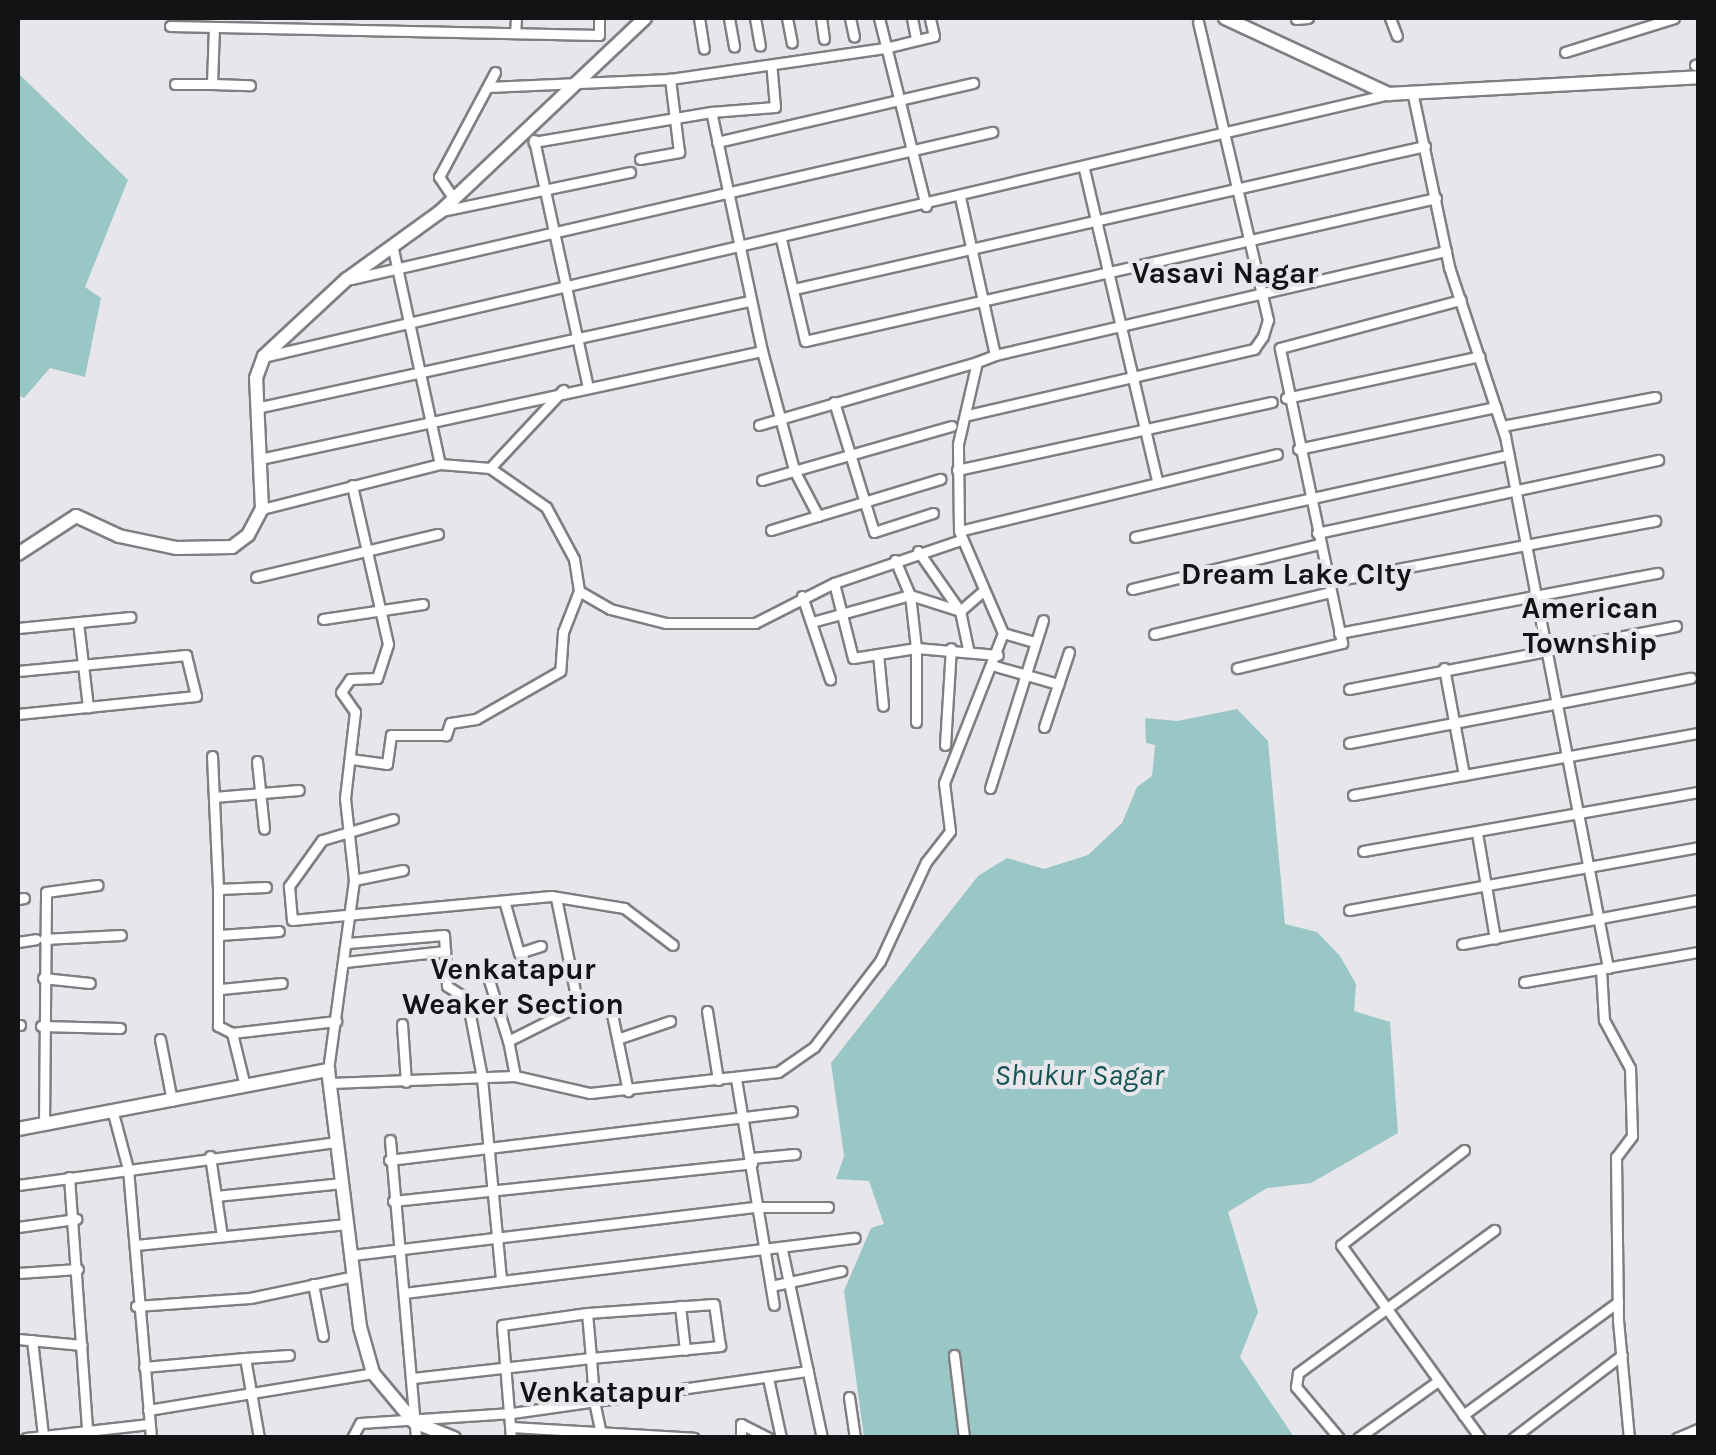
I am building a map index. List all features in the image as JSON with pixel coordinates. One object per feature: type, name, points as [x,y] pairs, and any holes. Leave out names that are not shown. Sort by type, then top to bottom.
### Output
[{"type":"street","points":[[379,18],[379,30]]},
{"type":"street","points":[[515,32],[516,18]]},
{"type":"street","points":[[599,18],[599,35]]},
{"type":"street","points":[[262,509],[256,408],[264,356],[347,280],[440,212],[615,51],[645,18]]},
{"type":"street","points":[[699,18],[704,49]]},
{"type":"street","points":[[729,18],[734,47]]},
{"type":"street","points":[[754,18],[760,46]]},
{"type":"street","points":[[787,18],[792,42]]},
{"type":"street","points":[[820,18],[824,39]]},
{"type":"street","points":[[850,18],[854,37]]},
{"type":"street","points":[[879,18],[896,101],[926,206]]},
{"type":"street","points":[[912,18],[916,40]]},
{"type":"street","points":[[488,87],[772,70],[934,36],[930,18]]},
{"type":"street","points":[[1225,18],[1389,94]]},
{"type":"street","points":[[1296,18],[1308,18]]},
{"type":"street","points":[[1390,18],[1397,36]]},
{"type":"street","points":[[1565,52],[1674,18]]},
{"type":"street","points":[[968,415],[1254,349],[1268,320],[1200,21]]},
{"type":"street","points":[[170,26],[261,23],[599,35],[615,51]]},
{"type":"street","points":[[212,84],[214,27]]},
{"type":"street","points":[[264,356],[1227,137],[1389,94],[1697,68]]},
{"type":"street","points":[[534,142],[674,116],[775,106],[772,70]]},
{"type":"street","points":[[454,199],[440,177],[495,72]]},
{"type":"street","points":[[640,158],[679,152],[670,79]]},
{"type":"street","points":[[717,142],[974,83]]},
{"type":"street","points":[[175,84],[250,85]]},
{"type":"street","points":[[1412,91],[1446,251],[1508,455],[1598,919],[1604,969],[1604,1020],[1630,1068],[1632,1136],[1616,1157],[1618,1302],[1630,1438]]},
{"type":"street","points":[[711,112],[762,351],[794,470],[818,516]]},
{"type":"street","points":[[531,127],[587,384]]},
{"type":"street","points":[[347,280],[556,236],[992,132]]},
{"type":"street","points":[[794,289],[1424,146]]},
{"type":"street","points":[[1084,169],[1157,480]]},
{"type":"street","points":[[440,212],[630,172]]},
{"type":"street","points":[[960,198],[994,355]]},
{"type":"street","points":[[781,239],[805,342],[1436,198]]},
{"type":"street","points":[[392,249],[440,464]]},
{"type":"street","points":[[759,425],[994,355],[1446,251]]},
{"type":"street","points":[[256,408],[749,300]]},
{"type":"street","points":[[1238,668],[1342,643],[1286,398],[1284,344],[1461,300]]},
{"type":"street","points":[[260,459],[587,384],[762,351]]},
{"type":"street","points":[[1286,398],[1480,356]]},
{"type":"street","points":[[18,1129],[245,1086],[329,1076],[406,1082],[515,1076],[584,1093],[736,1079],[798,1063],[889,949],[926,862],[950,831],[944,783],[997,660],[1002,633],[981,594],[959,535],[957,470],[977,362]]},
{"type":"street","points":[[490,468],[564,390]]},
{"type":"street","points":[[1502,426],[1655,396]]},
{"type":"street","points":[[834,402],[874,532],[933,514]]},
{"type":"street","points":[[957,470],[1272,402]]},
{"type":"street","points":[[1298,449],[1496,407]]},
{"type":"street","points":[[762,480],[951,426]]},
{"type":"street","points":[[579,591],[610,609],[666,623],[770,620],[802,596],[959,535],[1157,480],[1276,454]]},
{"type":"street","points":[[1134,537],[1508,455]]},
{"type":"street","points":[[1132,589],[1514,488],[1658,460]]},
{"type":"street","points":[[18,554],[76,516],[119,536],[176,548],[232,547],[262,509],[440,464],[490,468],[546,507],[574,559],[579,591],[562,632],[564,662],[552,678],[476,719],[450,723],[446,735],[391,735],[388,764],[350,760]]},
{"type":"street","points":[[772,530],[940,478]]},
{"type":"street","points":[[352,485],[388,644],[377,678],[350,679],[340,692],[355,712],[348,832],[354,880],[329,1076],[354,1276],[374,1373],[414,1422],[454,1438]]},
{"type":"street","points":[[1154,634],[1329,587],[1655,520]]},
{"type":"street","points":[[256,578],[438,534]]},
{"type":"street","points":[[918,551],[960,611],[968,648]]},
{"type":"street","points":[[894,560],[910,595],[916,648],[916,722]]},
{"type":"street","points":[[1339,633],[1657,572]]},
{"type":"street","points":[[834,584],[852,658],[916,648],[968,648],[1058,684]]},
{"type":"street","points":[[960,611],[981,594]]},
{"type":"street","points":[[812,622],[910,595],[960,611]]},
{"type":"street","points":[[802,596],[830,678]]},
{"type":"street","points":[[323,620],[422,604]]},
{"type":"street","points":[[18,628],[130,617]]},
{"type":"street","points":[[990,788],[1043,620]]},
{"type":"street","points":[[78,622],[88,707]]},
{"type":"street","points":[[1348,689],[1676,626]]},
{"type":"street","points":[[1002,633],[1035,642]]},
{"type":"street","points":[[945,745],[952,648]]},
{"type":"street","points":[[1044,727],[1069,652]]},
{"type":"street","points":[[878,654],[883,706]]},
{"type":"street","points":[[18,670],[186,655],[192,661],[196,696],[18,714]]},
{"type":"street","points":[[1444,668],[1464,775]]},
{"type":"street","points":[[1349,743],[1691,678]]},
{"type":"street","points":[[1353,795],[1698,734]]},
{"type":"street","points":[[212,756],[219,1032],[336,1021]]},
{"type":"street","points":[[256,761],[264,829]]},
{"type":"street","points":[[214,797],[299,790]]},
{"type":"street","points":[[1364,851],[1698,792]]},
{"type":"street","points":[[393,819],[322,840],[289,889],[292,920],[556,898],[624,908],[673,945]]},
{"type":"street","points":[[1477,833],[1496,938]]},
{"type":"street","points":[[1350,910],[1698,847]]},
{"type":"street","points":[[354,880],[404,870]]},
{"type":"street","points":[[44,1125],[40,939],[46,892],[98,885]]},
{"type":"street","points":[[218,889],[266,887]]},
{"type":"street","points":[[508,1041],[578,1006],[556,898]]},
{"type":"street","points":[[1462,944],[1698,900]]},
{"type":"street","points":[[504,904],[519,954],[541,946]]},
{"type":"street","points":[[426,909],[429,932]]},
{"type":"street","points":[[219,936],[278,932]]},
{"type":"street","points":[[348,943],[442,933],[447,986],[467,999],[482,1078],[502,1279]]},
{"type":"street","points":[[18,942],[121,936]]},
{"type":"street","points":[[345,962],[444,951]]},
{"type":"street","points":[[1524,982],[1698,952]]},
{"type":"street","points":[[488,977],[515,1076]]},
{"type":"street","points":[[43,978],[90,984]]},
{"type":"street","points":[[220,989],[282,982]]},
{"type":"street","points":[[706,1011],[718,1080]]},
{"type":"street","points":[[612,1014],[628,1090]]},
{"type":"street","points":[[620,1038],[670,1021]]},
{"type":"street","points":[[402,1024],[406,1082]]},
{"type":"street","points":[[41,1026],[120,1028]]},
{"type":"street","points":[[232,1033],[245,1086]]},
{"type":"street","points":[[160,1038],[172,1101]]},
{"type":"street","points":[[736,1079],[746,1119],[756,1207],[774,1306]]},
{"type":"street","points":[[389,1160],[792,1111]]},
{"type":"street","points":[[113,1113],[128,1169],[136,1246],[136,1306],[151,1438]]},
{"type":"street","points":[[390,1140],[416,1438]]},
{"type":"street","points":[[18,1186],[210,1156],[337,1142]]},
{"type":"street","points":[[1464,1150],[1341,1245],[1480,1438]]},
{"type":"street","points":[[393,1201],[795,1154]]},
{"type":"street","points":[[210,1156],[222,1236]]},
{"type":"street","points":[[69,1178],[76,1220],[87,1430]]},
{"type":"street","points":[[216,1196],[342,1183]]},
{"type":"street","points":[[352,1255],[399,1246],[756,1207],[828,1207]]},
{"type":"street","points":[[18,1228],[76,1220]]},
{"type":"street","points":[[136,1246],[347,1224]]},
{"type":"street","points":[[1339,1438],[1296,1376],[1494,1230]]},
{"type":"street","points":[[404,1293],[782,1250],[854,1238]]},
{"type":"street","points":[[782,1250],[792,1280],[822,1438]]},
{"type":"street","points":[[18,1273],[78,1269]]},
{"type":"street","points":[[771,1286],[840,1270]]},
{"type":"street","points":[[136,1306],[250,1298],[354,1276]]},
{"type":"street","points":[[313,1284],[323,1336]]},
{"type":"street","points":[[1463,1415],[1618,1302]]},
{"type":"street","points":[[413,1378],[508,1368],[591,1358],[720,1346],[714,1304],[587,1313],[502,1325],[508,1368],[512,1413],[511,1432],[694,1438]]},
{"type":"street","points":[[680,1306],[685,1350]]},
{"type":"street","points":[[587,1313],[594,1402],[601,1434]]},
{"type":"street","points":[[18,1339],[82,1345]]},
{"type":"street","points":[[32,1340],[44,1435]]},
{"type":"street","points":[[144,1366],[289,1355]]},
{"type":"street","points":[[954,1355],[964,1436]]},
{"type":"street","points":[[1514,1438],[1622,1356]]},
{"type":"street","points":[[245,1358],[258,1438]]},
{"type":"street","points":[[352,1438],[360,1423],[512,1413],[808,1372]]},
{"type":"street","points":[[148,1410],[253,1397],[374,1373]]},
{"type":"street","points":[[768,1378],[781,1438]]},
{"type":"street","points":[[1358,1438],[1438,1381]]},
{"type":"street","points":[[849,1397],[855,1438]]},
{"type":"street","points":[[26,1438],[87,1430],[104,1433],[149,1424]]},
{"type":"street","points":[[741,1438],[741,1424],[768,1438]]},
{"type":"street","points":[[1677,1438],[1698,1429]]},
{"type":"water","points":[[18,73],[128,180],[85,287],[101,298],[85,377],[50,368],[24,398],[18,395]]},
{"type":"water","name":"Shukur Sagar","points":[[1237,709],[1268,741],[1285,924],[1317,932],[1340,956],[1356,984],[1354,1011],[1390,1022],[1398,1133],[1311,1183],[1267,1188],[1228,1212],[1258,1312],[1240,1357],[1294,1437],[864,1437],[844,1291],[871,1228],[884,1224],[869,1181],[836,1179],[844,1156],[831,1063],[978,876],[1007,858],[1044,869],[1088,855],[1122,823],[1137,787],[1152,776],[1155,745],[1146,743],[1145,718],[1177,721]]},
{"type":"district","name":"Vasavi Nagar","points":[[1225,273]]},
{"type":"district","name":"Dream Lake CIty","points":[[1296,574]]},
{"type":"district","name":"American Township","points":[[1590,625]]},
{"type":"district","name":"Venkatapur Weaker Section","points":[[513,986]]},
{"type":"district","name":"Venkatapur","points":[[602,1392]]}]
